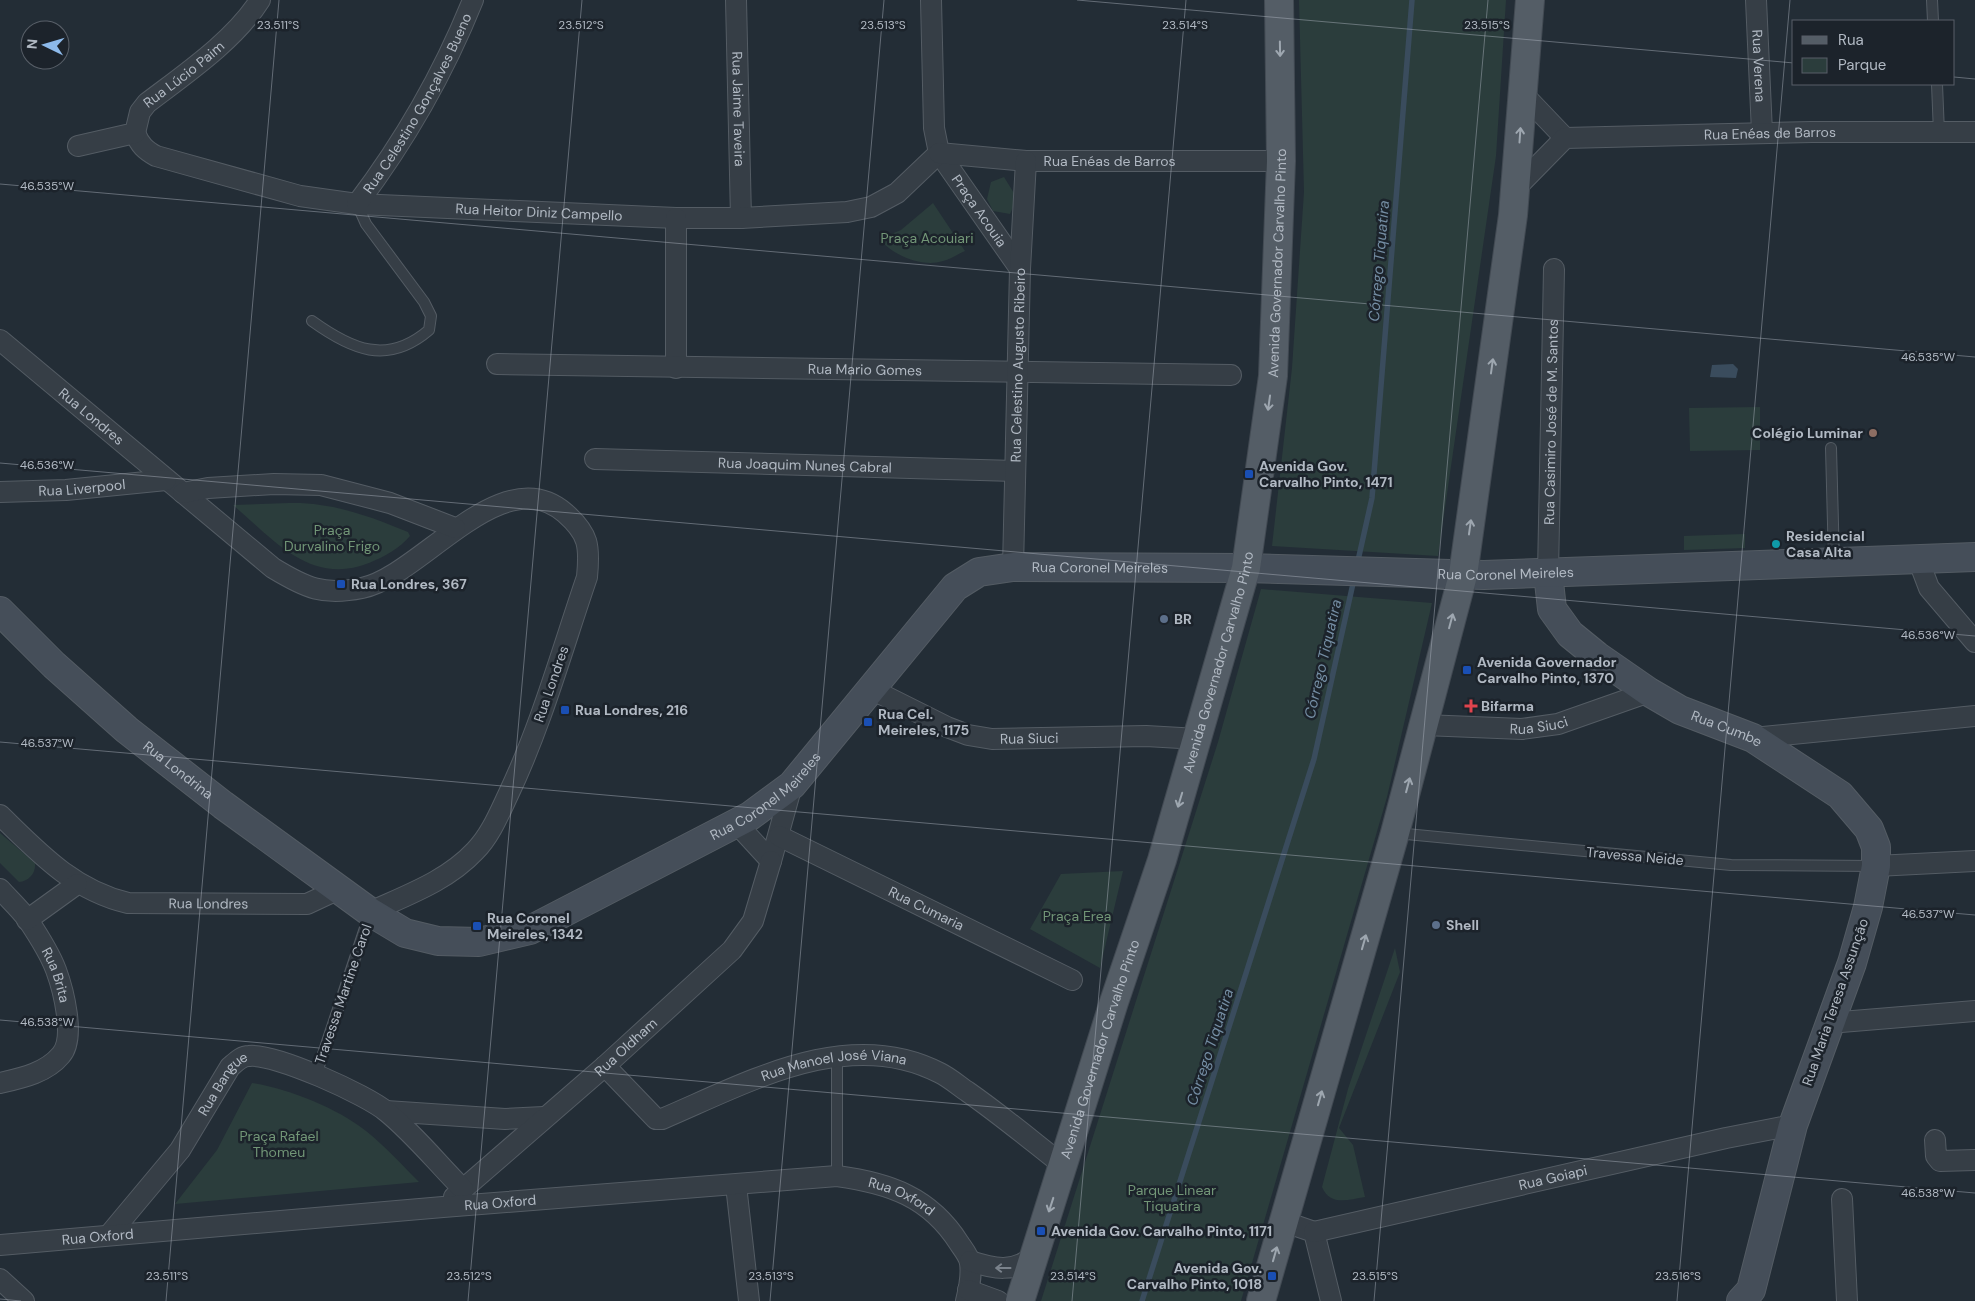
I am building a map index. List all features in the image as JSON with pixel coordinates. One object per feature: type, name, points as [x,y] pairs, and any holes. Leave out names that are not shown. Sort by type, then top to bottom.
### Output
[{"type":"main road","name":"Avenida Governador Carvalho Pinto","points":[[1020,1301],[1198,738],[1246,568],[1273,376],[1281,161],[1279,0]]},
{"type":"main road","points":[[1261,1301],[1395,833],[1463,575],[1516,188],[1530,0]]},
{"type":"street","name":"Rua Lúcio Paim","points":[[135,133],[140,112],[147,103],[250,17],[260,0]]},
{"type":"street","name":"Rua Celestino Gonçalves Bueno","points":[[356,204],[379,175],[417,114],[460,33],[473,0]]},
{"type":"street","name":"Rua Jaime Taveira","points":[[736,0],[742,218]]},
{"type":"street","points":[[931,0],[934,128],[939,153]]},
{"type":"street","name":"Rua Verena","points":[[1756,0],[1762,132]]},
{"type":"street","points":[[1516,188],[1565,138],[1523,94]]},
{"type":"street","name":"Rua Enéas de Barros","points":[[1565,138],[1762,132],[1975,132]]},
{"type":"street","points":[[78,146],[135,133]]},
{"type":"street","name":"Rua Heitor Diniz Campello","points":[[135,133],[138,142],[145,150],[156,156],[300,196],[356,204],[676,218],[742,218],[847,212],[872,207],[898,193],[939,153]]},
{"type":"street","name":"Rua Enéas de Barros","points":[[939,153],[1026,161],[1281,161]]},
{"type":"street","name":"Praça Acouia","points":[[939,153],[1020,269]]},
{"type":"street","name":"Rua Celestino Augusto Ribeiro","points":[[1013,567],[1020,269],[1026,161]]},
{"type":"street","points":[[676,218],[676,368]]},
{"type":"street","name":"Rua Casimiro José de M. Santos","points":[[1548,574],[1554,269]]},
{"type":"street","name":"Rua Londres","points":[[0,340],[273,568],[302,585],[332,592],[365,587],[398,571],[455,528],[499,505],[529,498],[555,504],[581,527],[589,552],[587,577],[526,758],[492,825],[476,850],[458,867],[433,883],[370,912]]},
{"type":"street","name":"Rua Mario Gomes","points":[[497,364],[1232,375]]},
{"type":"street","name":"Rua Joaquim Nunes Cabral","points":[[595,459],[1014,471]]},
{"type":"street","name":"Rua Liverpool","points":[[0,492],[74,489],[166,480]]},
{"type":"street","points":[[182,493],[208,488],[274,484],[321,485],[390,502],[455,528]]},
{"type":"street","name":"Rua Coronel Meireles","points":[[370,912],[405,933],[438,941],[479,942],[530,930],[736,824],[792,785],[955,587],[979,572],[1013,567],[1246,568],[1463,575],[1548,574],[1975,557]]},
{"type":"street","points":[[1918,559],[1929,588],[1975,642]]},
{"type":"street","name":"Rua Cumbe","points":[[1548,574],[1552,609],[1570,634],[1597,656],[1649,692],[1680,710],[1753,738],[1975,716]]},
{"type":"street","name":"Rua Londrina","points":[[0,611],[54,665],[127,730],[223,805],[370,912]]},
{"type":"street","name":"Rua Siuci","points":[[871,689],[968,735],[992,739],[1146,736],[1198,738]]},
{"type":"street","name":"Rua Siuci","points":[[1424,725],[1522,730],[1558,724],[1649,692]]},
{"type":"street","name":"Rua Maria Teresa Assunção","points":[[1749,1297],[1793,1125],[1857,944],[1868,907],[1876,866],[1876,847],[1869,829],[1840,795],[1753,738]]},
{"type":"street","name":"Rua Oldham","points":[[443,1207],[544,1117],[605,1066],[732,950],[753,921],[779,836],[792,785]]},
{"type":"street","name":"Rua Londres","points":[[0,815],[77,884],[104,898],[128,903],[307,904],[339,889]]},
{"type":"street","points":[[736,824],[771,861]]},
{"type":"street","name":"Rua Cumaria","points":[[779,836],[1072,980]]},
{"type":"street","points":[[1876,866],[1975,861]]},
{"type":"street","points":[[27,920],[77,884]]},
{"type":"street","name":"Rua Brita","points":[[0,889],[27,920],[56,969],[67,1014],[68,1036],[63,1054],[47,1068],[22,1078],[0,1083]]},
{"type":"street","points":[[1829,1022],[1975,1011]]},
{"type":"street","name":"Rua Bangue","points":[[108,1235],[180,1150],[230,1067],[240,1058],[250,1056],[263,1057],[316,1075],[350,1090],[386,1111],[463,1189]]},
{"type":"street","name":"Rua Manoel José Viana","points":[[605,1066],[656,1119],[662,1119],[782,1068],[837,1057],[885,1056],[905,1060],[940,1073],[985,1103],[1064,1166]]},
{"type":"street","name":"Rua Bangue","points":[[386,1111],[506,1119],[544,1117]]},
{"type":"street","name":"Rua Goiapi","points":[[1314,1232],[1726,1138],[1793,1125]]},
{"type":"street","points":[[1935,1140],[1936,1156],[1940,1162],[1975,1160]]},
{"type":"street","name":"Rua Oxford","points":[[0,1245],[837,1176],[871,1180],[911,1195],[950,1229],[970,1261]]},
{"type":"street","points":[[736,1185],[748,1301]]},
{"type":"street","points":[[1842,1199],[1848,1301]]},
{"type":"street","points":[[1285,1222],[1314,1232],[1330,1301]]},
{"type":"street","points":[[998,1301],[967,1296],[970,1261],[996,1268],[1013,1268],[1025,1264],[1034,1256]]},
{"type":"street","points":[[0,1279],[24,1301]]},
{"type":"lane","points":[[1932,0],[1933,20]]},
{"type":"lane","points":[[1937,85],[1939,133]]},
{"type":"lane","points":[[312,321],[338,340],[363,349],[377,350],[405,346],[429,330],[431,316],[424,302],[366,224],[356,204]]},
{"type":"lane","points":[[1831,448],[1834,563]]},
{"type":"lane","name":"Travessa Neide","points":[[1395,833],[1731,865],[1876,866]]},
{"type":"lane","name":"Travessa Martine Carol","points":[[316,1075],[370,912]]},
{"type":"lane","points":[[837,1057],[837,1176]]},
{"type":"green space","points":[[1299,0],[1506,0],[1496,156],[1438,556],[1272,546],[1292,368],[1304,192]]},
{"type":"green space","points":[[1004,177],[1017,198],[1010,214],[993,211],[987,199],[991,182]]},
{"type":"green space","name":"Praça Acouiari","points":[[933,203],[965,251],[946,260],[926,263],[900,255],[879,239],[901,230]]},
{"type":"green space","points":[[1760,407],[1760,450],[1690,451],[1689,408]]},
{"type":"green space","name":"Praça Durvalino Frigo","points":[[305,503],[350,511],[408,532],[410,536],[391,552],[369,563],[348,569],[329,569],[311,564],[295,556],[263,532],[233,505]]},
{"type":"green space","points":[[1745,534],[1745,548],[1684,550],[1684,536]]},
{"type":"green space","name":"Parque Linear Tiquatira","points":[[1261,589],[1432,603],[1387,797],[1241,1301],[1041,1301],[1218,742]]},
{"type":"green space","points":[[0,833],[35,863],[33,873],[26,880],[19,882],[0,863]]},
{"type":"green space","name":"Praça Erea","points":[[1123,871],[1100,968],[1030,929],[1061,874]]},
{"type":"green space","points":[[1395,948],[1400,972],[1339,1128],[1353,1145],[1365,1197],[1346,1200],[1334,1199],[1325,1193],[1322,1187],[1348,1089]]},
{"type":"green space","name":"Praça Rafael Thomeu","points":[[252,1083],[297,1095],[341,1115],[387,1149],[419,1182],[175,1204],[217,1150]]},
{"type":"water","points":[[1733,364],[1738,369],[1736,378],[1710,377],[1712,365]]},
{"type":"waterway","name":"Córrego Tiquatira","points":[[1357,565],[1372,498],[1412,0]]},
{"type":"waterway","name":"Córrego Tiquatira","points":[[1142,1301],[1314,759],[1354,579]]},
{"type":"place","name":"Colégio Luminar","points":[[1873,433]]},
{"type":"place","name":"Avenida Gov. Carvalho Pinto, 1471","points":[[1249,474]]},
{"type":"place","name":"Residencial Casa Alta","points":[[1776,544]]},
{"type":"place","name":"Rua Londres, 367","points":[[341,584]]},
{"type":"place","name":"BR","points":[[1164,619]]},
{"type":"place","name":"Avenida Governador Carvalho Pinto, 1370","points":[[1467,670]]},
{"type":"place","name":"Bifarma","points":[[1471,706]]},
{"type":"place","name":"Rua Londres, 216","points":[[565,710]]},
{"type":"place","name":"Rua Cel. Meireles, 1175","points":[[868,722]]},
{"type":"place","name":"Shell","points":[[1436,925]]},
{"type":"place","name":"Rua Coronel Meireles, 1342","points":[[477,926]]},
{"type":"place","name":"Avenida Gov. Carvalho Pinto, 1171","points":[[1041,1231]]},
{"type":"place","name":"Avenida Gov. Carvalho Pinto, 1018","points":[[1272,1276]]}]
